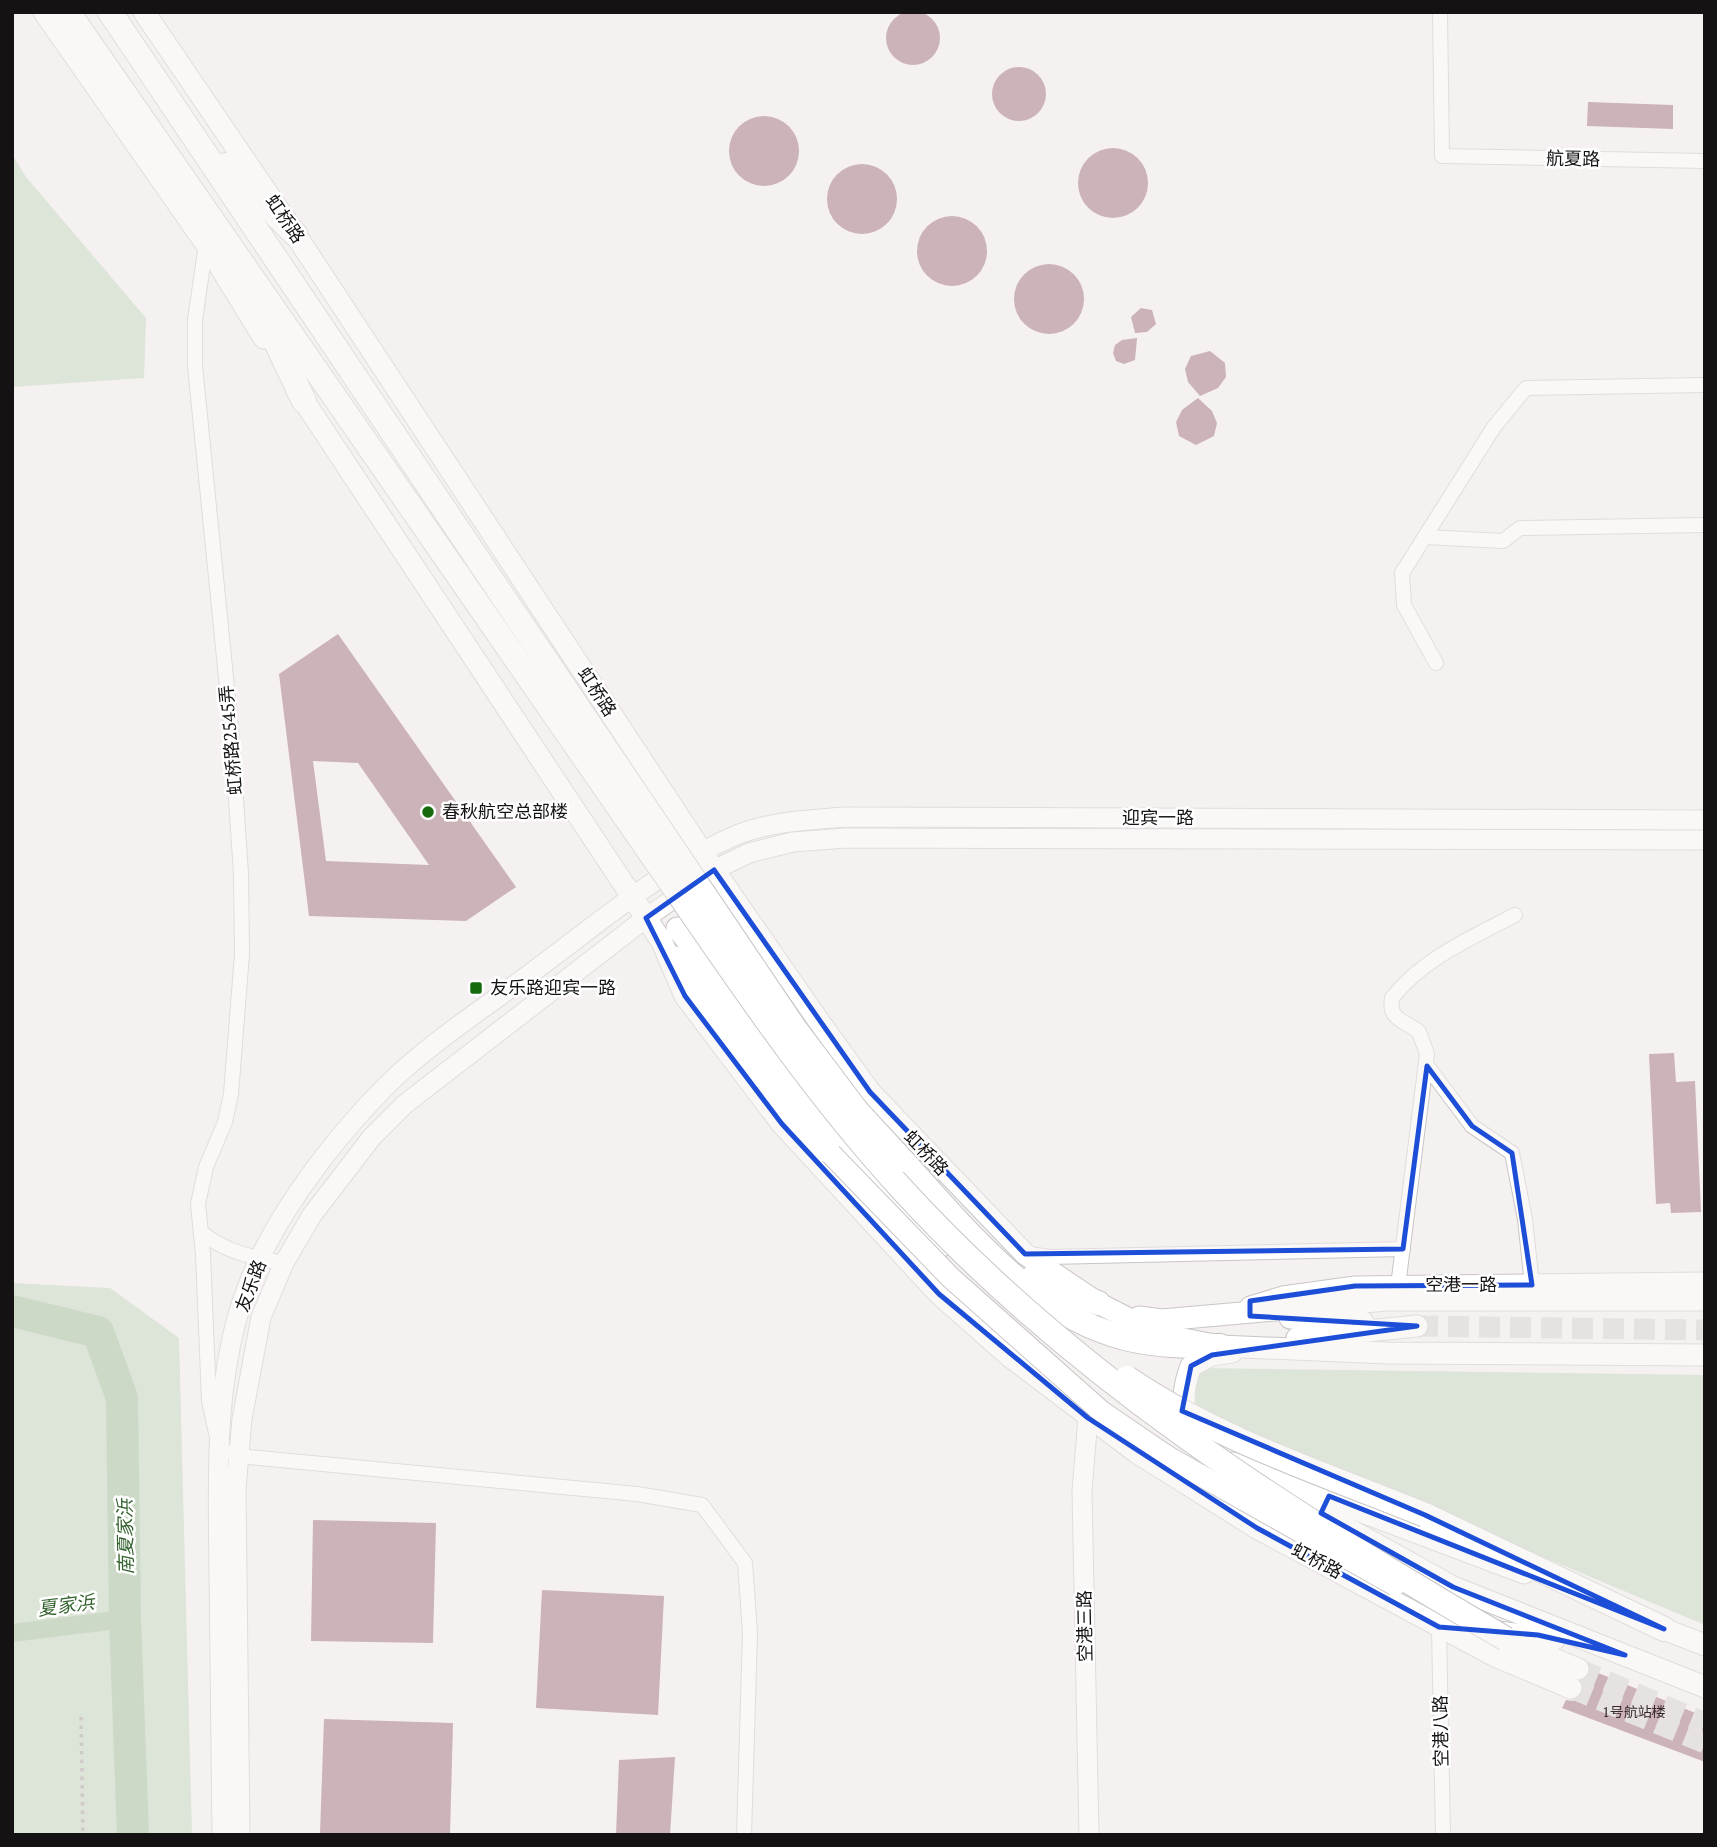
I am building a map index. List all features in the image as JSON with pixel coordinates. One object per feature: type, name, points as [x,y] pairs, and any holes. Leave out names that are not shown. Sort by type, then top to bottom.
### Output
[{"type":"highway","points":[[68,12],[789,1050],[900,1187],[1061,1342],[1167,1426],[1384,1568],[1506,1639]]},
{"type":"highway","points":[[110,12],[795,1029],[856,1110],[965,1230],[1024,1284],[1068,1315],[1101,1331],[1157,1343],[1220,1346]]},
{"type":"highway","points":[[188,128],[295,234]]},
{"type":"highway","points":[[232,249],[304,401]]},
{"type":"highway","points":[[965,1230],[1053,1287],[1107,1307]]},
{"type":"highway","points":[[1004,1290],[1140,1387],[1196,1420],[1425,1515],[1664,1629]]},
{"type":"main road","name":"虹桥路","points":[[44,12],[206,244],[304,401],[632,899],[646,918],[669,935],[700,985],[782,1096],[831,1154],[951,1278],[1102,1412],[1168,1457],[1268,1516],[1447,1613],[1506,1639],[1574,1679],[1496,1656],[1257,1528],[1088,1418],[1008,1355],[939,1293],[782,1124],[685,996],[669,935]]},
{"type":"main road","name":"虹桥路","points":[[144,12],[295,234],[708,862],[870,1092],[1024,1254],[1107,1307],[1173,1337],[1220,1346],[1387,1353],[1705,1355]]},
{"type":"main road","name":"迎宾一路","points":[[646,918],[741,833],[790,821],[845,817],[1705,820]]},
{"type":"main road","name":"迎宾一路","points":[[632,899],[708,862],[793,842],[846,838],[1705,841]]},
{"type":"main road","name":"友乐路","points":[[222,1835],[219,1447],[230,1351],[241,1305],[260,1259],[293,1202],[325,1158],[353,1120],[388,1084],[435,1045],[632,899]]},
{"type":"main road","name":"友乐路","points":[[240,1835],[238,1456],[261,1317],[284,1263],[343,1172],[405,1104],[646,918]]},
{"type":"main road","points":[[669,935],[832,1131],[910,1216],[1003,1304],[1117,1398],[1452,1587],[1705,1686]]},
{"type":"main road","name":"空港一路","points":[[1221,1315],[1283,1296],[1355,1286],[1705,1282]]},
{"type":"main road","name":"虹桥路","points":[[1107,1307],[1163,1320],[1386,1300],[1705,1300]]},
{"type":"main road","points":[[1220,1346],[1417,1326],[1221,1315]]},
{"type":"main road","points":[[1667,1354],[1705,1339]]},
{"type":"main road","points":[[1203,1447],[1187,1425],[1183,1406],[1184,1386],[1191,1366],[1212,1355],[1265,1348]]},
{"type":"main road","name":"空港三路","points":[[1088,1418],[1082,1491],[1089,1835]]},
{"type":"main road","points":[[1225,1459],[1363,1510],[1705,1645]]},
{"type":"main road","points":[[1439,1627],[1538,1636],[1625,1655]]},
{"type":"street","name":"航夏路","points":[[1440,12],[1442,156],[1705,161]]},
{"type":"street","name":"虹桥路2545弄","points":[[206,244],[195,320],[195,366],[231,727],[242,873],[242,954],[231,1094],[225,1122],[199,1189],[209,1401],[219,1447]]},
{"type":"street","points":[[1436,663],[1404,605],[1402,572],[1494,427],[1525,388],[1705,385]]},
{"type":"street","points":[[1426,537],[1503,541],[1520,528],[1705,525]]},
{"type":"street","points":[[1398,1286],[1419,1105],[1427,1066],[1425,1045],[1419,1031],[1394,1018],[1391,1012],[1392,998],[1422,969],[1461,943],[1515,915]]},
{"type":"street","points":[[1427,1066],[1472,1126],[1511,1153],[1525,1219],[1532,1285]]},
{"type":"street","points":[[202,1233],[216,1244],[260,1259],[284,1263]]},
{"type":"street","points":[[1024,1254],[1063,1257],[1403,1249]]},
{"type":"street","points":[[219,1447],[238,1456],[636,1494],[702,1505],[746,1563],[750,1633],[744,1835]]},
{"type":"street","name":"空港八路","points":[[1439,1627],[1443,1835]]},
{"type":"path","points":[[81,1717],[83,1835]]},
{"type":"highlighted area","points":[[714,870],[870,1092],[1025,1254],[1403,1249],[1427,1066],[1472,1126],[1512,1153],[1532,1285],[1355,1286],[1250,1301],[1250,1316],[1417,1326],[1212,1355],[1191,1366],[1182,1411],[1425,1515],[1664,1629],[1329,1496],[1321,1513],[1453,1587],[1625,1655],[1538,1635],[1439,1627],[1257,1528],[1088,1418],[939,1294],[782,1124],[685,996],[646,918]]},
{"type":"green space","points":[[12,154],[26,177],[146,318],[144,378],[12,387]]},
{"type":"green space","points":[[12,1283],[110,1288],[179,1338],[192,1835],[12,1835]]},
{"type":"green space","points":[[1195,1368],[1705,1375],[1705,1625],[1196,1411]]},
{"type":"building","points":[[913,11],[932,19],[940,38],[932,57],[913,65],[894,57],[886,38],[894,19]]},
{"type":"building","points":[[1024,67],[1034,71],[1042,79],[1046,94],[1042,109],[1034,117],[1014,121],[1004,117],[996,109],[992,89],[996,79],[1004,71]]},
{"type":"building","points":[[1588,102],[1673,105],[1673,129],[1587,126]]},
{"type":"building","points":[[764,116],[789,126],[799,151],[789,176],[764,186],[739,176],[729,151],[739,126]]},
{"type":"building","points":[[1113,148],[1138,158],[1148,183],[1138,208],[1113,218],[1088,208],[1078,183],[1088,158]]},
{"type":"building","points":[[862,164],[887,174],[897,199],[887,224],[862,234],[837,224],[827,199],[837,174]]},
{"type":"building","points":[[952,216],[977,226],[987,251],[977,276],[952,286],[927,276],[917,251],[927,226]]},
{"type":"building","points":[[1049,264],[1074,274],[1084,299],[1074,324],[1049,334],[1024,324],[1014,299],[1024,274]]},
{"type":"building","points":[[1141,308],[1152,310],[1156,324],[1147,332],[1135,333],[1131,317]]},
{"type":"building","points":[[1137,338],[1135,360],[1124,364],[1116,361],[1113,353],[1115,345],[1122,340]]},
{"type":"building","points":[[1210,351],[1225,363],[1226,377],[1218,388],[1200,396],[1188,382],[1185,369],[1191,356]]},
{"type":"building","points":[[1198,398],[1212,411],[1217,423],[1214,436],[1196,445],[1179,436],[1176,422],[1182,410]]},
{"type":"building","name":"春秋航空总部楼","points":[[338,634],[516,887],[466,921],[309,916],[279,674]],"holes":[[[313,761],[358,763],[429,865],[326,861]]]},
{"type":"building","points":[[1674,1053],[1676,1082],[1695,1081],[1701,1212],[1671,1213],[1670,1203],[1656,1204],[1649,1054]]},
{"type":"building","points":[[313,1520],[436,1523],[433,1643],[311,1641]]},
{"type":"building","points":[[542,1590],[664,1596],[658,1715],[536,1708]]},
{"type":"building","points":[[1591,1670],[1705,1717],[1705,1762],[1562,1708],[1566,1700],[1573,1701],[1583,1694],[1582,1681]]},
{"type":"building","points":[[324,1719],[453,1723],[450,1835],[320,1834]]},
{"type":"building","points":[[675,1757],[670,1835],[616,1835],[619,1760]]},
{"type":"waterway","name":"南夏家浜","points":[[12,1311],[98,1332],[122,1398],[125,1619],[133,1835]]},
{"type":"waterway","name":"夏家浜","points":[[12,1633],[125,1619]]},
{"type":"tunnel","points":[[1417,1326],[1705,1330]]},
{"type":"tunnel","points":[[1578,1669],[1705,1723]]},
{"type":"tunnel","points":[[1571,1688],[1705,1743]]},
{"type":"place","name":"春秋航空总部楼","points":[[428,812]]},
{"type":"place","name":"友乐路迎宾一路","points":[[476,988]]}]
